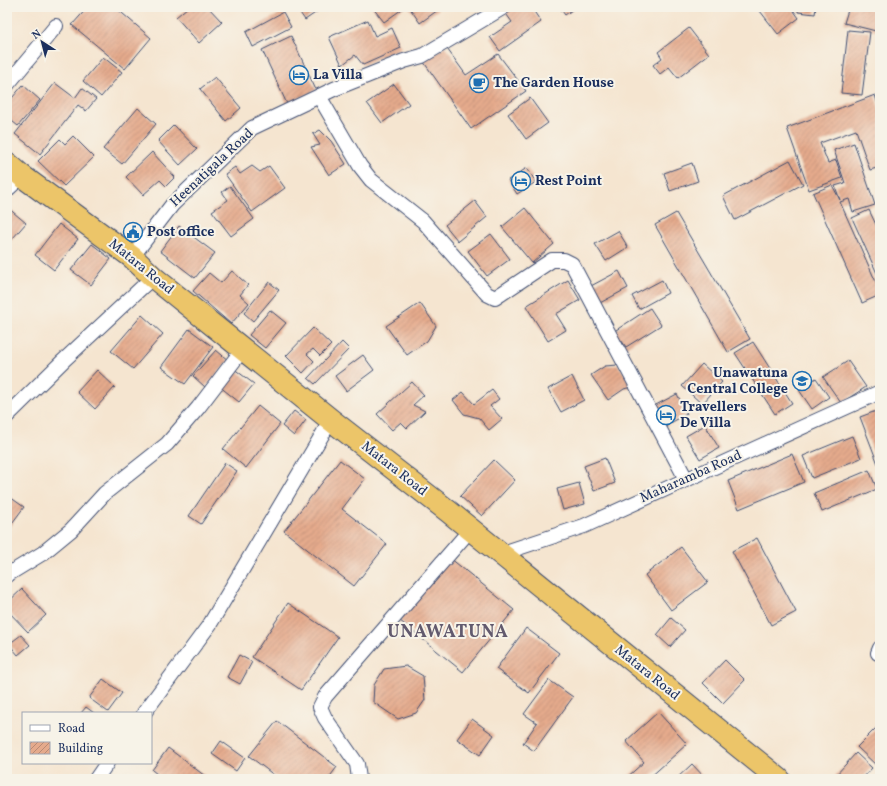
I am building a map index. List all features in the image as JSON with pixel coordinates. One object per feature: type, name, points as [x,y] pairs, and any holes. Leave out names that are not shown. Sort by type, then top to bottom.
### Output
[{"type":"highway","name":"Matara Road","points":[[12,176],[132,257],[153,277],[331,420],[448,511],[779,779]]},
{"type":"street","name":"Heenatigala Road","points":[[132,257],[172,205],[252,128],[319,96],[404,61],[422,56],[504,7]]},
{"type":"street","points":[[7,85],[56,26]]},
{"type":"street","points":[[319,96],[360,166],[371,180],[423,221],[487,294],[495,298],[552,260],[564,260],[572,264],[686,479]]},
{"type":"street","points":[[7,416],[63,361],[153,277]]},
{"type":"street","points":[[7,575],[43,552],[71,530],[105,493],[167,444],[198,408],[243,349]]},
{"type":"street","name":"Maharamba Road","points":[[500,554],[584,526],[880,392]]},
{"type":"street","points":[[145,712],[210,624],[331,420]]},
{"type":"street","points":[[359,779],[357,764],[325,718],[320,707],[325,698],[470,530]]},
{"type":"street","points":[[96,779],[106,764]]},
{"type":"building","points":[[88,7],[115,7],[151,38],[125,69],[72,25]]},
{"type":"building","points":[[188,7],[208,7],[222,22],[199,43],[176,17]]},
{"type":"building","points":[[296,7],[324,7],[305,20]]},
{"type":"building","points":[[372,7],[405,7],[384,22]]},
{"type":"building","points":[[409,7],[436,7],[438,10],[420,23]]},
{"type":"building","points":[[510,7],[531,7],[541,22],[500,51],[490,37],[512,22],[504,11]]},
{"type":"building","points":[[559,7],[576,7],[565,15]]},
{"type":"building","points":[[766,7],[791,7],[799,18],[778,34],[760,11]]},
{"type":"building","points":[[798,7],[816,7],[815,14],[798,12]]},
{"type":"building","points":[[849,7],[880,8],[880,32],[844,23]]},
{"type":"building","points":[[283,12],[291,27],[253,47],[246,32]]},
{"type":"building","points":[[368,20],[375,36],[392,28],[401,48],[363,65],[355,55],[342,65],[329,37]]},
{"type":"building","points":[[689,28],[709,54],[678,78],[669,67],[660,74],[653,65],[662,58],[658,52]]},
{"type":"building","points":[[848,30],[870,32],[862,95],[841,93]]},
{"type":"building","points":[[291,36],[316,90],[287,104],[262,50]]},
{"type":"building","name":"The Garden House","points":[[445,46],[466,75],[498,54],[526,91],[471,129],[423,61]]},
{"type":"building","points":[[103,57],[122,72],[101,97],[83,81]]},
{"type":"building","points":[[215,77],[241,108],[226,121],[200,89]]},
{"type":"building","points":[[55,83],[75,98],[82,88],[96,99],[86,111],[78,105],[40,154],[15,134]]},
{"type":"building","points":[[394,84],[409,104],[382,123],[367,103]]},
{"type":"building","points":[[23,85],[40,100],[18,126],[7,117],[7,104]]},
{"type":"building","points":[[875,95],[880,111],[880,167],[870,170],[856,130],[820,143],[828,163],[836,160],[842,178],[809,190],[787,128]]},
{"type":"building","points":[[530,98],[548,123],[526,139],[508,114]]},
{"type":"building","points":[[138,108],[156,124],[122,164],[103,149]]},
{"type":"building","points":[[174,125],[197,149],[180,165],[158,141]]},
{"type":"building","points":[[320,130],[331,141],[346,164],[329,175],[311,147],[320,145],[313,134]]},
{"type":"building","points":[[73,136],[94,157],[64,186],[38,161],[60,139],[65,144]]},
{"type":"building","points":[[854,143],[875,205],[853,212],[849,199],[840,202],[880,291],[880,295],[862,303],[813,193],[832,185],[840,200],[835,186],[845,183],[834,150]]},
{"type":"building","points":[[152,152],[175,177],[166,186],[160,180],[143,195],[126,177]]},
{"type":"building","points":[[790,160],[803,184],[735,220],[723,196]]},
{"type":"building","points":[[692,163],[698,181],[670,191],[664,173]]},
{"type":"building","points":[[252,166],[260,172],[269,166],[285,188],[252,212],[225,174],[235,167],[240,174]]},
{"type":"building","points":[[527,168],[536,182],[517,194],[508,180]]},
{"type":"building","points":[[230,186],[254,219],[231,236],[212,211],[228,200],[222,192]]},
{"type":"building","points":[[475,201],[487,217],[458,241],[445,225]]},
{"type":"building","points":[[7,207],[26,223],[7,245]]},
{"type":"building","points":[[525,208],[554,244],[532,263],[502,227]]},
{"type":"building","points":[[869,210],[880,233],[880,280],[852,218]]},
{"type":"building","points":[[676,213],[750,339],[728,352],[655,225]]},
{"type":"building","points":[[59,224],[78,239],[54,270],[35,255]]},
{"type":"building","points":[[179,226],[215,253],[195,278],[160,251]]},
{"type":"building","points":[[618,231],[628,247],[606,261],[595,244]]},
{"type":"building","points":[[491,234],[510,259],[487,276],[468,251]]},
{"type":"building","points":[[92,244],[111,259],[91,285],[71,270]]},
{"type":"building","points":[[232,271],[248,285],[240,295],[249,303],[231,324],[193,291],[209,273],[221,283]]},
{"type":"building","points":[[619,271],[628,288],[598,304],[589,287]]},
{"type":"building","points":[[568,280],[580,300],[556,314],[566,330],[548,341],[526,306]]},
{"type":"building","points":[[662,280],[668,293],[639,309],[632,296]]},
{"type":"building","points":[[269,282],[279,290],[253,321],[244,313]]},
{"type":"building","points":[[420,303],[436,326],[427,341],[407,355],[386,326]]},
{"type":"building","points":[[650,308],[661,325],[626,347],[621,340],[619,341],[613,332]]},
{"type":"building","points":[[270,310],[286,323],[265,348],[249,335]]},
{"type":"building","points":[[142,315],[163,334],[133,369],[111,351]]},
{"type":"building","points":[[313,328],[331,345],[320,356],[313,349],[307,354],[314,361],[303,373],[286,356]]},
{"type":"building","points":[[189,329],[213,347],[185,384],[161,367]]},
{"type":"building","points":[[342,342],[349,349],[315,384],[308,378]]},
{"type":"building","points":[[753,342],[792,403],[775,414],[735,353]]},
{"type":"building","points":[[216,350],[229,361],[205,387],[193,376]]},
{"type":"building","points":[[363,355],[374,370],[346,391],[335,376]]},
{"type":"building","points":[[848,361],[866,387],[841,403],[823,377]]},
{"type":"building","points":[[702,364],[722,382],[702,404],[682,386]]},
{"type":"building","points":[[618,365],[634,386],[624,389],[608,400],[591,375],[605,366]]},
{"type":"building","points":[[233,368],[254,384],[239,402],[219,386]]},
{"type":"building","points":[[97,370],[115,387],[95,409],[77,392]]},
{"type":"building","points":[[572,376],[584,400],[561,412],[548,389]]},
{"type":"building","points":[[816,378],[829,397],[812,409],[799,390]]},
{"type":"building","points":[[412,382],[424,395],[413,405],[425,411],[407,428],[401,422],[392,430],[377,414]]},
{"type":"building","points":[[492,390],[499,399],[490,406],[502,419],[489,430],[479,418],[464,414],[453,400],[463,392],[474,404]]},
{"type":"building","name":"Travellers De Villa","points":[[677,394],[687,414],[663,427],[652,407]]},
{"type":"building","points":[[258,406],[280,424],[246,468],[223,449]]},
{"type":"building","points":[[294,411],[306,420],[294,436],[282,426]]},
{"type":"building","points":[[876,411],[880,422],[880,463],[878,464],[860,417]]},
{"type":"building","points":[[705,425],[719,448],[700,459],[686,436]]},
{"type":"building","points":[[852,436],[861,458],[812,478],[803,456]]},
{"type":"building","points":[[792,454],[804,482],[739,509],[728,481]]},
{"type":"building","points":[[605,458],[615,483],[594,491],[584,466]]},
{"type":"building","points":[[340,460],[365,479],[342,509],[387,544],[354,586],[284,531]]},
{"type":"building","points":[[494,460],[515,480],[482,516],[460,496]]},
{"type":"building","points":[[225,463],[237,471],[201,524],[189,516]]},
{"type":"building","points":[[869,470],[877,489],[822,512],[814,493]]},
{"type":"building","points":[[579,483],[585,504],[563,510],[557,489]]},
{"type":"building","points":[[7,495],[24,507],[7,530]]},
{"type":"building","points":[[757,538],[796,612],[771,625],[732,551]]},
{"type":"building","points":[[681,547],[708,582],[671,610],[645,575]]},
{"type":"building","points":[[450,558],[514,610],[463,672],[399,620]]},
{"type":"building","points":[[22,589],[46,615],[28,632],[7,610],[7,603]]},
{"type":"building","points":[[288,603],[338,637],[301,690],[252,657]]},
{"type":"building","points":[[671,618],[685,630],[670,647],[657,635]]},
{"type":"building","points":[[526,628],[559,653],[529,693],[496,669]]},
{"type":"building","points":[[21,635],[30,645],[18,655],[9,644]]},
{"type":"building","points":[[239,655],[252,662],[240,684],[227,677]]},
{"type":"building","points":[[725,660],[745,680],[723,703],[703,683]]},
{"type":"building","points":[[406,666],[423,676],[425,700],[416,713],[398,719],[373,702],[374,685],[384,669]]},
{"type":"building","points":[[103,679],[122,693],[108,712],[89,698]]},
{"type":"building","points":[[549,680],[573,697],[534,751],[523,743],[537,723],[524,714]]},
{"type":"building","points":[[86,707],[93,712],[82,712]]},
{"type":"building","points":[[658,712],[687,744],[648,779],[625,779],[644,762],[626,741]]},
{"type":"building","points":[[472,719],[494,735],[480,755],[457,739]]},
{"type":"building","points":[[277,721],[337,767],[328,779],[279,779],[249,756]]},
{"type":"building","points":[[880,724],[880,766],[878,767],[857,747]]},
{"type":"building","points":[[221,741],[245,758],[236,771],[212,754]]},
{"type":"building","points":[[168,748],[209,779],[163,779],[152,770]]},
{"type":"building","points":[[856,753],[872,768],[862,779],[838,779],[835,776]]},
{"type":"building","points":[[692,764],[706,779],[676,779]]},
{"type":"place","name":"La Villa","points":[[299,75]]},
{"type":"place","name":"The Garden House","points":[[479,83]]},
{"type":"place","name":"Rest Point","points":[[521,181]]},
{"type":"place","name":"Post office","points":[[133,232]]},
{"type":"place","name":"Unawatuna Central College","points":[[802,381]]},
{"type":"place","name":"Travellers De Villa","points":[[666,415]]},
{"type":"district","name":"UNAWATUNA","points":[[448,632]]}]
